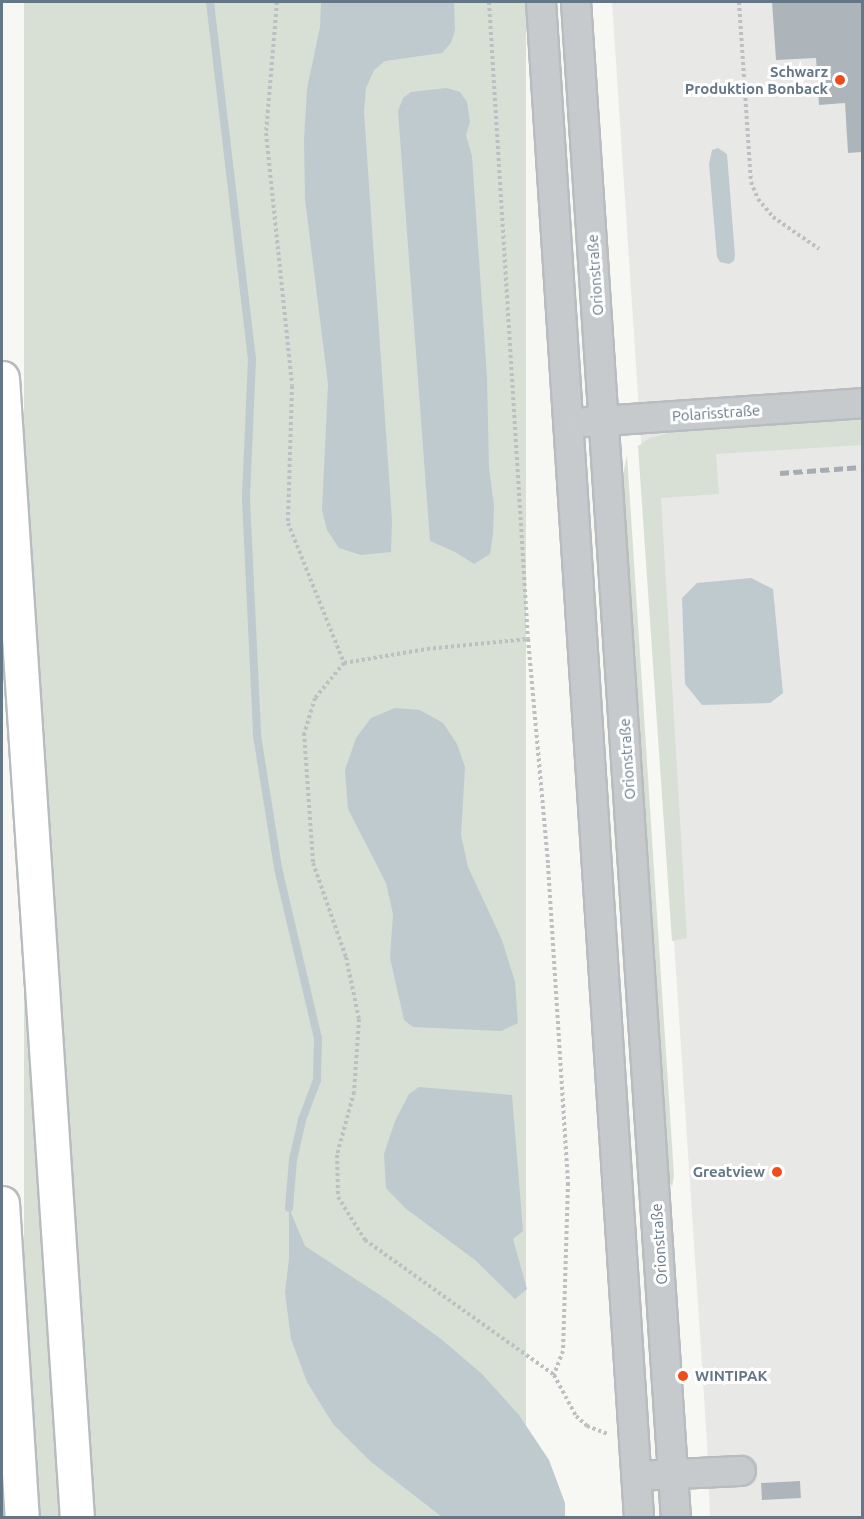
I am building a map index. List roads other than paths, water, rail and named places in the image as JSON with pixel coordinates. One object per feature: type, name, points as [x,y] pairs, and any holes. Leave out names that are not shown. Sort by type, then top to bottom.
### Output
[{"type":"highway","points":[[2,378],[78,1518]]},
{"type":"highway","points":[[2,1203],[22,1518]]},
{"type":"street","points":[[541,2],[636,1435],[639,1518]]},
{"type":"street","name":"Orionstraße","points":[[576,2],[676,1518]]},
{"type":"street","name":"Polarisstraße","points":[[569,423],[862,403]]},
{"type":"street","points":[[638,1476],[741,1471]]},
{"type":"waterway","points":[[210,2],[252,359],[246,499],[257,735],[278,868],[318,1038],[317,1080],[302,1120],[293,1160],[289,1208]]},
{"type":"railway","points":[[780,473],[862,467]]},
{"type":"place","name":"Schwarz Produktion Bonback","points":[[840,80]]},
{"type":"place","name":"Greatview","points":[[777,1172]]},
{"type":"place","name":"WINTIPAK","points":[[683,1376]]}]
